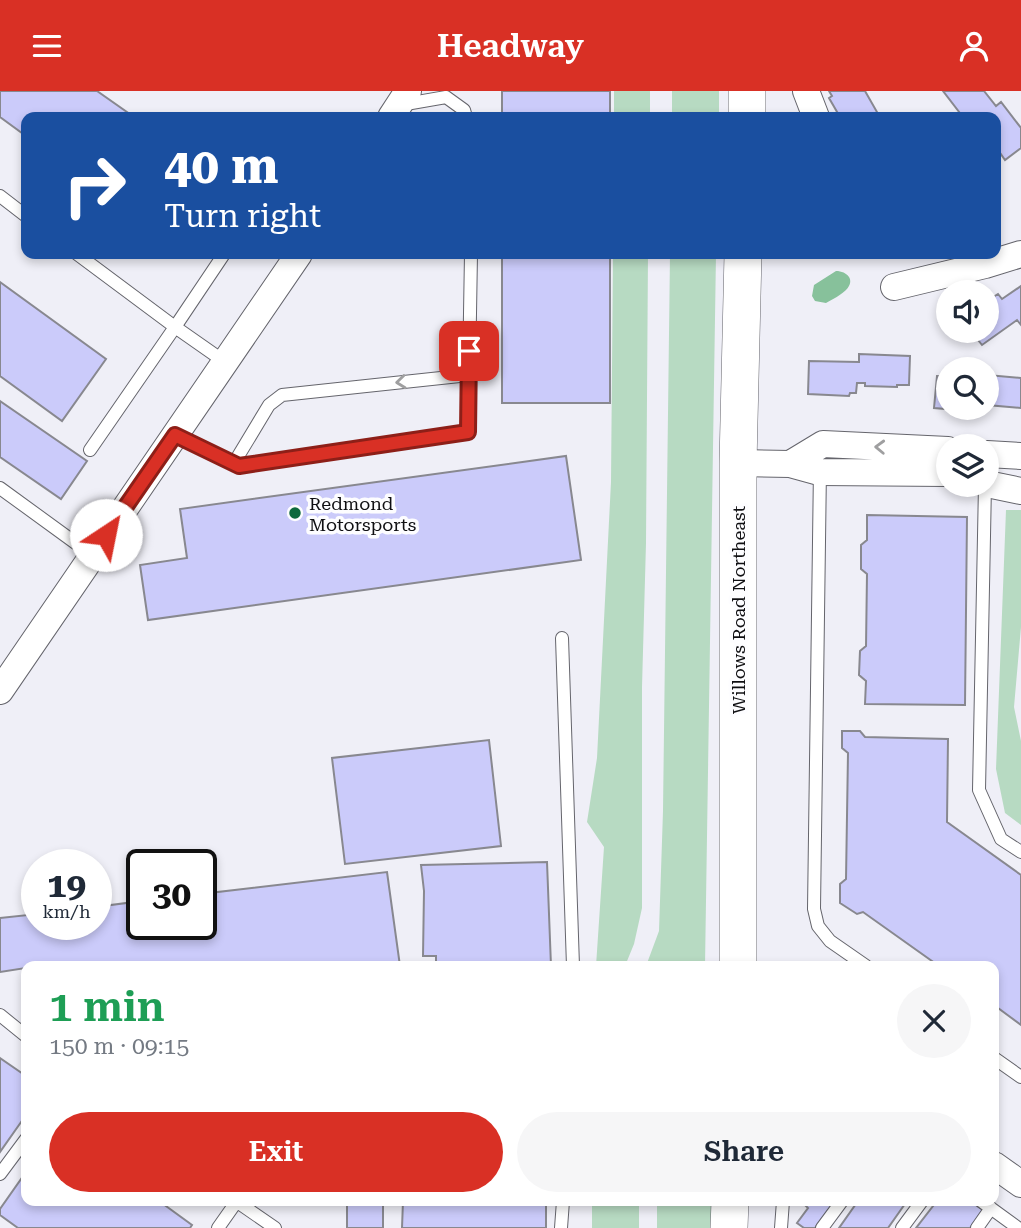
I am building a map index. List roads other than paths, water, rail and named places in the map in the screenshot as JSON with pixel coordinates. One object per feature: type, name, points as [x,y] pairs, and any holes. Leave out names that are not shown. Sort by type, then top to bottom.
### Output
[{"type":"street","points":[[747,91],[747,112]]},
{"type":"street","points":[[806,91],[814,112]]},
{"type":"street","points":[[894,287],[1021,254]]},
{"type":"street","points":[[0,691],[296,259]]},
{"type":"street","name":"Willows Road Northeast","points":[[738,961],[738,463],[743,259]]},
{"type":"street","points":[[790,464],[823,445],[936,450]]},
{"type":"street","points":[[999,455],[1021,456]]},
{"type":"street","points":[[738,463],[790,464],[819,472],[936,473]]},
{"type":"street","points":[[999,487],[1021,491]]},
{"type":"street","points":[[999,1169],[1021,1184]]},
{"type":"street","points":[[729,1228],[730,1206]]},
{"type":"lane","points":[[399,105],[446,97],[465,112]]},
{"type":"lane","points":[[0,196],[21,212]]},
{"type":"lane","points":[[84,259],[225,362]]},
{"type":"lane","points":[[90,450],[222,259]]},
{"type":"lane","points":[[175,435],[239,466],[468,432],[471,259]]},
{"type":"lane","points":[[234,463],[269,405],[282,395],[469,375]]},
{"type":"lane","points":[[823,445],[819,472],[814,909],[818,926],[830,941],[859,961]]},
{"type":"lane","points":[[0,488],[92,555]]},
{"type":"lane","points":[[986,497],[979,790],[1001,839],[1021,852]]},
{"type":"lane","points":[[562,638],[573,961]]},
{"type":"lane","points":[[0,1015],[21,1032]]},
{"type":"lane","points":[[999,1062],[1021,1077]]},
{"type":"lane","points":[[0,1174],[21,1146]]},
{"type":"lane","points":[[218,1228],[233,1206]]},
{"type":"lane","points":[[243,1206],[275,1228]]},
{"type":"lane","points":[[561,1228],[563,1206]]},
{"type":"lane","points":[[782,1228],[783,1206]]},
{"type":"lane","points":[[822,1228],[838,1206]]},
{"type":"lane","points":[[902,1228],[918,1206]]},
{"type":"lane","points":[[977,1228],[985,1206]]},
{"type":"lane","points":[[989,1206],[1018,1228]]},
{"type":"place","name":"Redmond Motorsports","points":[[295,513]]}]
